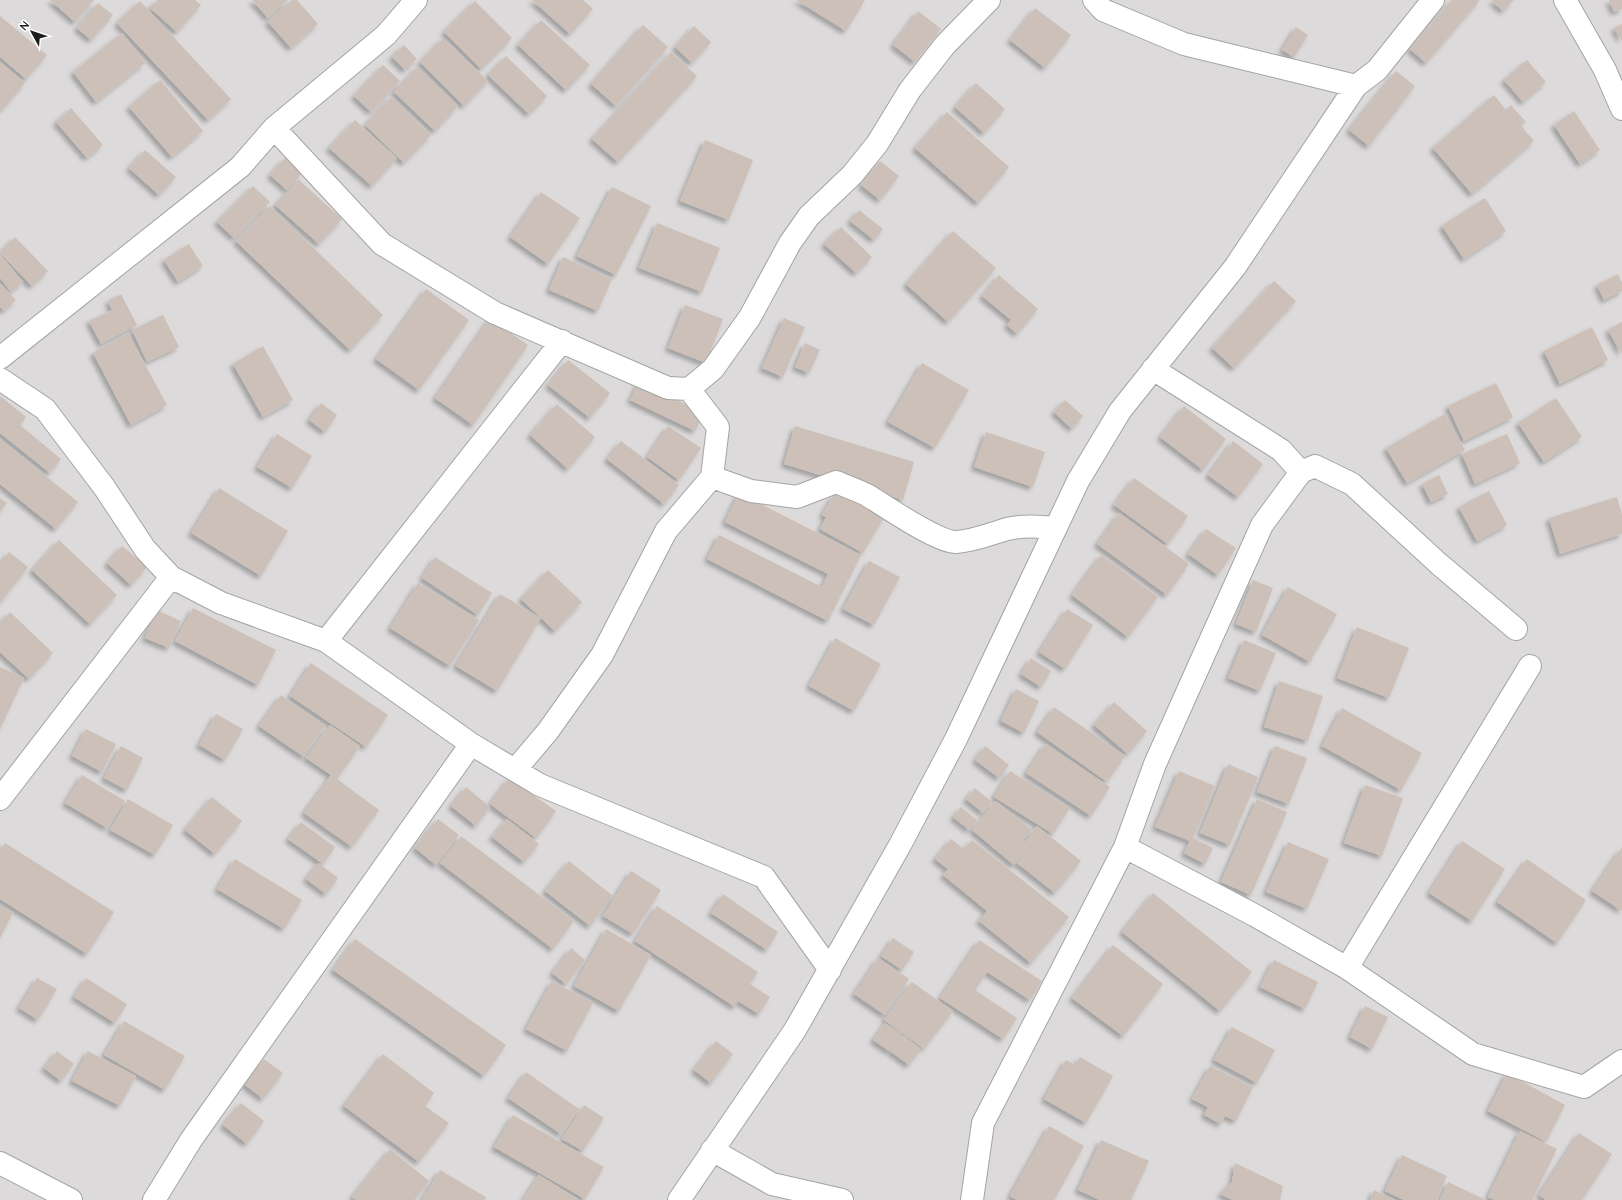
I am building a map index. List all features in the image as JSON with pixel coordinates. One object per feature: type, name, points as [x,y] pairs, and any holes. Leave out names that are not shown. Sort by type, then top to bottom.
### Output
[{"type":"street","points":[[0,358],[240,167],[274,128],[386,35],[416,0]]},
{"type":"street","points":[[274,128],[382,244],[495,314],[562,341],[668,388],[689,389],[713,369],[750,317],[790,243],[809,216],[852,175],[877,144],[910,90],[940,50],[989,0]]},
{"type":"street","points":[[1094,0],[1103,10],[1184,44],[1356,86]]},
{"type":"street","points":[[679,1200],[794,1030],[830,970],[956,739],[1078,481],[1120,411],[1234,267],[1356,86],[1377,70],[1433,0]]},
{"type":"street","points":[[1565,0],[1605,70],[1622,109]]},
{"type":"street","points":[[326,641],[562,341]]},
{"type":"street","points":[[1153,369],[1281,450],[1301,472]]},
{"type":"street","points":[[0,379],[45,409],[104,486],[145,549],[172,577],[221,603],[326,641],[471,744],[540,785],[764,877],[830,970]]},
{"type":"street","points":[[515,770],[548,731],[602,655],[666,531],[712,477],[718,427],[689,389]]},
{"type":"street","points":[[972,1200],[983,1123],[1125,847],[1155,764],[1262,525],[1301,472],[1315,466],[1352,484],[1439,564],[1516,629]]},
{"type":"street","points":[[712,477],[751,491],[797,497],[836,482],[865,494],[884,507],[935,535],[955,542],[980,538],[1008,529],[1028,525],[1056,528]]},
{"type":"street","points":[[0,799],[172,577]]},
{"type":"street","points":[[1347,968],[1530,666]]},
{"type":"street","points":[[154,1200],[191,1140],[471,744]]},
{"type":"street","points":[[1125,847],[1256,916],[1347,968],[1473,1054],[1584,1087],[1622,1060]]},
{"type":"street","points":[[712,1150],[772,1184],[842,1200]]},
{"type":"street","points":[[0,1163],[71,1200]]},
{"type":"shaded area","points":[[0,0],[1622,0],[1622,1200],[0,1200]]},
{"type":"building","points":[[50,0],[94,0],[75,22]]},
{"type":"building","points":[[158,0],[195,0],[201,5],[177,32],[150,8]]},
{"type":"building","points":[[252,0],[288,0],[268,18]]},
{"type":"building","points":[[292,0],[297,0],[318,24],[291,48],[268,22]]},
{"type":"building","points":[[532,0],[583,0],[593,9],[570,34]]},
{"type":"building","points":[[796,0],[865,0],[846,31]]},
{"type":"building","points":[[1452,0],[1480,0],[1426,63],[1410,49]]},
{"type":"building","points":[[1491,0],[1514,0],[1503,11]]},
{"type":"building","points":[[1609,0],[1622,0],[1622,9],[1614,12]]},
{"type":"building","points":[[140,1],[231,99],[208,120],[117,23]]},
{"type":"building","points":[[475,1],[512,38],[481,69],[444,32]]},
{"type":"building","points":[[98,3],[113,15],[91,40],[77,28]]},
{"type":"building","points":[[1035,8],[1071,35],[1045,68],[1010,40]]},
{"type":"building","points":[[918,11],[941,29],[915,62],[893,45]]},
{"type":"building","points":[[0,16],[47,55],[26,79],[0,57]]},
{"type":"building","points":[[541,20],[590,65],[566,90],[518,45]]},
{"type":"building","points":[[1622,24],[1622,41],[1614,28]]},
{"type":"building","points":[[643,25],[668,47],[616,106],[591,84]]},
{"type":"building","points":[[694,26],[711,42],[692,63],[675,47]]},
{"type":"building","points":[[1296,27],[1308,35],[1294,57],[1282,50]]},
{"type":"building","points":[[122,33],[145,63],[96,102],[73,72]]},
{"type":"building","points":[[443,38],[488,81],[464,106],[420,62]]},
{"type":"building","points":[[404,45],[417,59],[405,70],[392,57]]},
{"type":"building","points":[[671,52],[697,76],[618,162],[592,139]]},
{"type":"building","points":[[506,56],[547,96],[529,114],[488,75]]},
{"type":"building","points":[[1527,60],[1546,82],[1523,102],[1504,80]]},
{"type":"building","points":[[0,62],[25,83],[1,111],[0,110]]},
{"type":"building","points":[[383,65],[400,81],[371,112],[354,96]]},
{"type":"building","points":[[417,67],[458,106],[435,131],[394,92]]},
{"type":"building","points":[[1396,71],[1415,86],[1369,146],[1349,130]]},
{"type":"building","points":[[160,80],[203,131],[172,157],[129,107]]},
{"type":"building","points":[[976,83],[1005,109],[984,133],[955,107]]},
{"type":"building","points":[[1494,95],[1506,110],[1511,105],[1526,122],[1521,126],[1534,141],[1472,194],[1433,148]]},
{"type":"building","points":[[391,97],[431,135],[404,163],[365,125]]},
{"type":"building","points":[[71,108],[103,145],[87,158],[56,122]]},
{"type":"building","points":[[1574,111],[1600,150],[1580,164],[1554,125]]},
{"type":"building","points":[[947,112],[1009,167],[978,203],[915,148]]},
{"type":"building","points":[[355,120],[397,158],[372,186],[329,148]]},
{"type":"building","points":[[705,140],[753,160],[729,220],[680,201]]},
{"type":"building","points":[[145,150],[176,177],[159,195],[129,168]]},
{"type":"building","points":[[285,158],[302,173],[287,190],[270,175]]},
{"type":"building","points":[[880,161],[899,176],[880,200],[861,185]]},
{"type":"building","points":[[299,180],[342,219],[319,244],[275,205]]},
{"type":"building","points":[[253,186],[270,202],[234,238],[217,222]]},
{"type":"building","points":[[612,187],[651,206],[616,275],[577,256]]},
{"type":"building","points":[[541,192],[580,218],[548,264],[510,237]]},
{"type":"building","points":[[1485,198],[1506,231],[1464,259],[1442,226]]},
{"type":"building","points":[[270,206],[383,315],[350,350],[236,241]]},
{"type":"building","points":[[859,210],[883,229],[874,240],[850,221]]},
{"type":"building","points":[[657,223],[720,248],[702,292],[639,268]]},
{"type":"building","points":[[841,227],[872,257],[856,273],[824,244]]},
{"type":"building","points":[[953,231],[996,268],[948,322],[906,284]]},
{"type":"building","points":[[15,237],[48,271],[32,286],[0,253]]},
{"type":"building","points":[[189,244],[203,266],[178,282],[164,260]]},
{"type":"building","points":[[0,254],[23,282],[11,292],[0,278]]},
{"type":"building","points":[[563,257],[612,279],[598,311],[549,290]]},
{"type":"building","points":[[1618,274],[1622,283],[1622,291],[1604,300],[1597,285]]},
{"type":"building","points":[[999,275],[1038,309],[1017,334],[1007,325],[1011,320],[982,296]]},
{"type":"building","points":[[1274,281],[1296,301],[1234,368],[1212,348]]},
{"type":"building","points":[[0,283],[16,300],[4,311],[0,307]]},
{"type":"building","points":[[426,289],[469,320],[419,390],[376,359]]},
{"type":"building","points":[[121,294],[137,325],[101,344],[89,321],[112,310],[108,301]]},
{"type":"building","points":[[685,305],[723,319],[706,363],[668,348]]},
{"type":"building","points":[[163,315],[179,347],[147,362],[132,330]]},
{"type":"building","points":[[490,318],[528,345],[473,425],[435,398]]},
{"type":"building","points":[[784,318],[805,327],[783,377],[762,368]]},
{"type":"building","points":[[1622,322],[1622,352],[1621,353],[1608,330]]},
{"type":"building","points":[[1592,327],[1608,360],[1560,384],[1544,351]]},
{"type":"building","points":[[128,333],[167,405],[131,425],[93,353]]},
{"type":"building","points":[[805,343],[820,350],[809,373],[795,367]]},
{"type":"building","points":[[263,346],[293,400],[263,417],[233,364]]},
{"type":"building","points":[[568,360],[610,393],[590,418],[548,385]]},
{"type":"building","points":[[922,363],[969,390],[935,448],[888,422]]},
{"type":"building","points":[[639,382],[704,413],[695,431],[630,400]]},
{"type":"building","points":[[1496,383],[1513,417],[1464,441],[1448,406]]},
{"type":"building","points":[[0,396],[26,417],[20,425],[61,459],[50,473],[0,433]]},
{"type":"building","points":[[1556,398],[1582,437],[1544,462],[1518,423]]},
{"type":"building","points":[[1065,400],[1083,416],[1072,429],[1054,412]]},
{"type":"building","points":[[321,403],[337,415],[325,432],[309,420]]},
{"type":"building","points":[[557,404],[595,437],[568,469],[530,435]]},
{"type":"building","points":[[1184,406],[1226,439],[1203,470],[1160,437]]},
{"type":"building","points":[[1445,414],[1465,450],[1407,483],[1386,448]]},
{"type":"building","points":[[668,426],[701,448],[679,480],[647,457]]},
{"type":"building","points":[[795,426],[914,462],[903,500],[784,464]]},
{"type":"building","points":[[986,432],[1045,452],[1033,487],[974,467]]},
{"type":"building","points":[[277,434],[312,456],[292,488],[257,467]]},
{"type":"building","points":[[1507,434],[1520,463],[1475,484],[1462,454]]},
{"type":"building","points":[[0,439],[78,502],[56,529],[0,484]]},
{"type":"building","points":[[621,441],[679,485],[664,504],[607,459]]},
{"type":"building","points":[[1233,441],[1263,464],[1238,497],[1208,475]]},
{"type":"building","points":[[1439,475],[1448,494],[1431,502],[1422,484]]},
{"type":"building","points":[[1134,478],[1188,516],[1168,544],[1114,505]]},
{"type":"building","points":[[844,487],[887,512],[863,553],[820,529],[826,517],[822,515],[834,494],[838,497]]},
{"type":"building","points":[[219,488],[288,531],[261,576],[191,533]]},
{"type":"building","points":[[1489,491],[1507,525],[1477,541],[1459,507]]},
{"type":"building","points":[[739,493],[861,555],[828,621],[707,559],[719,535],[822,587],[828,574],[725,522]]},
{"type":"building","points":[[1617,497],[1622,514],[1622,534],[1560,554],[1549,518]]},
{"type":"building","points":[[0,498],[7,503],[0,512]]},
{"type":"building","points":[[1119,513],[1189,564],[1167,595],[1097,544]]},
{"type":"building","points":[[1206,529],[1236,548],[1218,575],[1188,554]]},
{"type":"building","points":[[59,540],[117,595],[90,624],[32,570]]},
{"type":"building","points":[[122,546],[147,567],[131,585],[107,563]]},
{"type":"building","points":[[9,552],[28,567],[0,603],[0,564]]},
{"type":"building","points":[[1101,555],[1158,597],[1128,637],[1072,595]]},
{"type":"building","points":[[435,557],[492,593],[478,615],[422,578]]},
{"type":"building","points":[[869,561],[900,577],[874,625],[843,609]]},
{"type":"building","points":[[548,570],[582,602],[555,631],[521,599]]},
{"type":"building","points":[[1253,580],[1273,588],[1256,632],[1236,624]]},
{"type":"building","points":[[418,583],[479,620],[450,666],[390,628]]},
{"type":"building","points":[[1288,587],[1337,614],[1310,662],[1262,635]]},
{"type":"building","points":[[500,594],[541,618],[497,691],[456,666]]},
{"type":"building","points":[[193,608],[276,650],[258,685],[175,641]]},
{"type":"building","points":[[1067,609],[1093,625],[1065,669],[1039,652]]},
{"type":"building","points":[[157,610],[181,621],[169,648],[145,638]]},
{"type":"building","points":[[10,612],[53,653],[29,679],[0,652],[0,623]]},
{"type":"building","points":[[1357,627],[1409,648],[1389,698],[1337,678]]},
{"type":"building","points":[[835,638],[881,664],[854,711],[809,686]]},
{"type":"building","points":[[1244,640],[1276,653],[1260,691],[1228,678]]},
{"type":"building","points":[[1031,658],[1051,671],[1041,687],[1021,674]]},
{"type":"building","points":[[311,663],[388,715],[366,747],[290,696]]},
{"type":"building","points":[[0,667],[24,678],[0,729]]},
{"type":"building","points":[[1279,681],[1323,696],[1308,741],[1264,727]]},
{"type":"building","points":[[1016,689],[1039,701],[1024,733],[1001,721]]},
{"type":"building","points":[[281,695],[325,726],[304,757],[259,726]]},
{"type":"building","points":[[1114,702],[1147,731],[1128,754],[1094,725]]},
{"type":"building","points":[[1054,707],[1125,756],[1107,782],[1037,732]]},
{"type":"building","points":[[1342,708],[1422,753],[1401,790],[1322,746]]},
{"type":"building","points":[[216,714],[243,729],[225,760],[199,745]]},
{"type":"building","points":[[330,725],[360,746],[337,779],[379,810],[352,847],[304,813],[331,775],[306,758]]},
{"type":"building","points":[[86,729],[116,744],[102,772],[72,756]]},
{"type":"building","points":[[1045,744],[1110,787],[1091,816],[1026,773]]},
{"type":"building","points":[[121,746],[143,758],[127,790],[104,778]]},
{"type":"building","points":[[985,746],[1009,765],[999,778],[975,760]]},
{"type":"building","points":[[1275,746],[1307,758],[1289,804],[1257,792]]},
{"type":"building","points":[[1228,764],[1258,777],[1230,845],[1200,833]]},
{"type":"building","points":[[1010,771],[1070,808],[1053,834],[994,797]]},
{"type":"building","points":[[1179,771],[1215,786],[1193,838],[1213,848],[1205,864],[1184,853],[1190,841],[1155,827]]},
{"type":"building","points":[[82,775],[125,801],[107,828],[65,803]]},
{"type":"building","points":[[509,778],[556,811],[536,838],[490,804]]},
{"type":"building","points":[[1365,785],[1403,798],[1382,856],[1344,843]]},
{"type":"building","points":[[466,787],[490,807],[476,826],[451,806]]},
{"type":"building","points":[[975,788],[992,802],[983,813],[966,799]]},
{"type":"building","points":[[212,797],[242,821],[215,854],[185,830]]},
{"type":"building","points":[[128,799],[173,825],[155,855],[110,830]]},
{"type":"building","points":[[1257,799],[1287,812],[1251,895],[1221,882]]},
{"type":"building","points":[[996,801],[1032,830],[1023,840],[1030,846],[1014,865],[972,830]]},
{"type":"building","points":[[961,807],[977,820],[969,830],[953,817]]},
{"type":"building","points":[[438,819],[459,835],[436,865],[415,848]]},
{"type":"building","points":[[507,819],[539,844],[524,862],[492,837]]},
{"type":"building","points":[[301,822],[335,847],[323,864],[288,839]]},
{"type":"building","points":[[1037,826],[1081,861],[1055,893],[1017,863],[1031,846],[1026,841]]},
{"type":"building","points":[[461,836],[574,921],[553,949],[440,863]]},
{"type":"building","points":[[951,839],[964,849],[972,840],[1069,917],[1031,963],[979,921],[987,911],[943,875],[948,869],[935,859]]},
{"type":"building","points":[[1462,841],[1505,869],[1472,921],[1429,893]]},
{"type":"building","points":[[1288,842],[1329,859],[1307,909],[1266,892]]},
{"type":"building","points":[[5,843],[114,912],[87,954],[0,899],[0,850]]},
{"type":"building","points":[[1622,847],[1622,911],[1592,891]]},
{"type":"building","points":[[235,859],[302,900],[284,929],[217,889]]},
{"type":"building","points":[[1527,859],[1586,900],[1557,943],[1497,902]]},
{"type":"building","points":[[569,861],[613,896],[590,926],[545,891]]},
{"type":"building","points":[[318,863],[338,878],[326,894],[306,879]]},
{"type":"building","points":[[631,871],[661,890],[633,934],[603,916]]},
{"type":"building","points":[[1153,893],[1252,972],[1220,1011],[1122,932]]},
{"type":"building","points":[[723,894],[778,932],[767,950],[711,913]]},
{"type":"building","points":[[0,906],[13,913],[0,938]]},
{"type":"building","points":[[657,906],[758,972],[750,984],[770,997],[759,1014],[738,1001],[735,1007],[635,941]]},
{"type":"building","points":[[606,929],[651,955],[619,1011],[574,986]]},
{"type":"building","points":[[893,938],[914,952],[902,970],[881,956]]},
{"type":"building","points":[[355,939],[506,1045],[484,1076],[333,970]]},
{"type":"building","points":[[979,940],[1042,981],[1030,1000],[987,972],[975,990],[1017,1018],[1003,1039],[940,998]]},
{"type":"building","points":[[1113,945],[1163,984],[1123,1036],[1072,998]]},
{"type":"building","points":[[571,948],[585,960],[566,984],[552,973]]},
{"type":"building","points":[[878,958],[909,979],[885,1015],[854,994]]},
{"type":"building","points":[[1274,960],[1318,982],[1305,1009],[1260,987]]},
{"type":"building","points":[[37,978],[57,989],[38,1020],[19,1008]]},
{"type":"building","points":[[86,978],[127,1004],[115,1023],[74,997]]},
{"type":"building","points":[[552,981],[593,1003],[567,1051],[526,1029]]},
{"type":"building","points":[[912,982],[953,1011],[924,1049],[884,1020]]},
{"type":"building","points":[[1365,1006],[1388,1017],[1372,1049],[1350,1037]]},
{"type":"building","points":[[124,1021],[185,1056],[165,1090],[104,1055]]},
{"type":"building","points":[[885,1023],[902,1034],[889,1051],[873,1040]]},
{"type":"building","points":[[1232,1027],[1275,1050],[1257,1083],[1214,1060]]},
{"type":"building","points":[[903,1035],[921,1049],[909,1065],[890,1051]]},
{"type":"building","points":[[716,1041],[733,1054],[711,1083],[694,1070]]},
{"type":"building","points":[[57,1051],[74,1064],[61,1081],[44,1068]]},
{"type":"building","points":[[88,1051],[136,1076],[120,1106],[72,1081]]},
{"type":"building","points":[[383,1054],[434,1093],[425,1106],[449,1123],[419,1162],[344,1106]]},
{"type":"building","points":[[1080,1057],[1113,1076],[1086,1123],[1044,1099],[1066,1060],[1075,1065]]},
{"type":"building","points":[[264,1059],[283,1073],[263,1099],[244,1084]]},
{"type":"building","points":[[1210,1066],[1253,1087],[1236,1121],[1225,1116],[1221,1124],[1204,1115],[1208,1107],[1192,1099]]},
{"type":"building","points":[[526,1072],[579,1109],[561,1134],[508,1098]]},
{"type":"building","points":[[1507,1073],[1565,1105],[1546,1142],[1488,1111]]},
{"type":"building","points":[[241,1103],[264,1121],[247,1144],[223,1125]]},
{"type":"building","points":[[584,1105],[604,1118],[583,1151],[562,1139]]},
{"type":"building","points":[[513,1115],[604,1167],[585,1199],[494,1147]]},
{"type":"building","points":[[1049,1126],[1084,1146],[1054,1200],[1017,1200],[1010,1196]]},
{"type":"building","points":[[1520,1131],[1557,1149],[1532,1200],[1495,1200],[1488,1197]]},
{"type":"building","points":[[1579,1133],[1612,1154],[1582,1200],[1546,1200],[1539,1195]]},
{"type":"building","points":[[1101,1140],[1149,1161],[1131,1200],[1100,1200],[1078,1190]]},
{"type":"building","points":[[390,1149],[429,1181],[414,1200],[356,1200],[352,1197]]},
{"type":"building","points":[[1402,1155],[1447,1176],[1436,1200],[1404,1200],[1385,1191]]},
{"type":"building","points":[[1235,1163],[1283,1186],[1280,1200],[1233,1200],[1220,1194],[1232,1182]]},
{"type":"building","points":[[440,1170],[486,1197],[485,1200],[422,1200]]},
{"type":"building","points":[[539,1175],[579,1200],[523,1200]]},
{"type":"building","points":[[1448,1182],[1486,1200],[1440,1200]]},
{"type":"building","points":[[1374,1190],[1395,1200],[1370,1200]]}]
